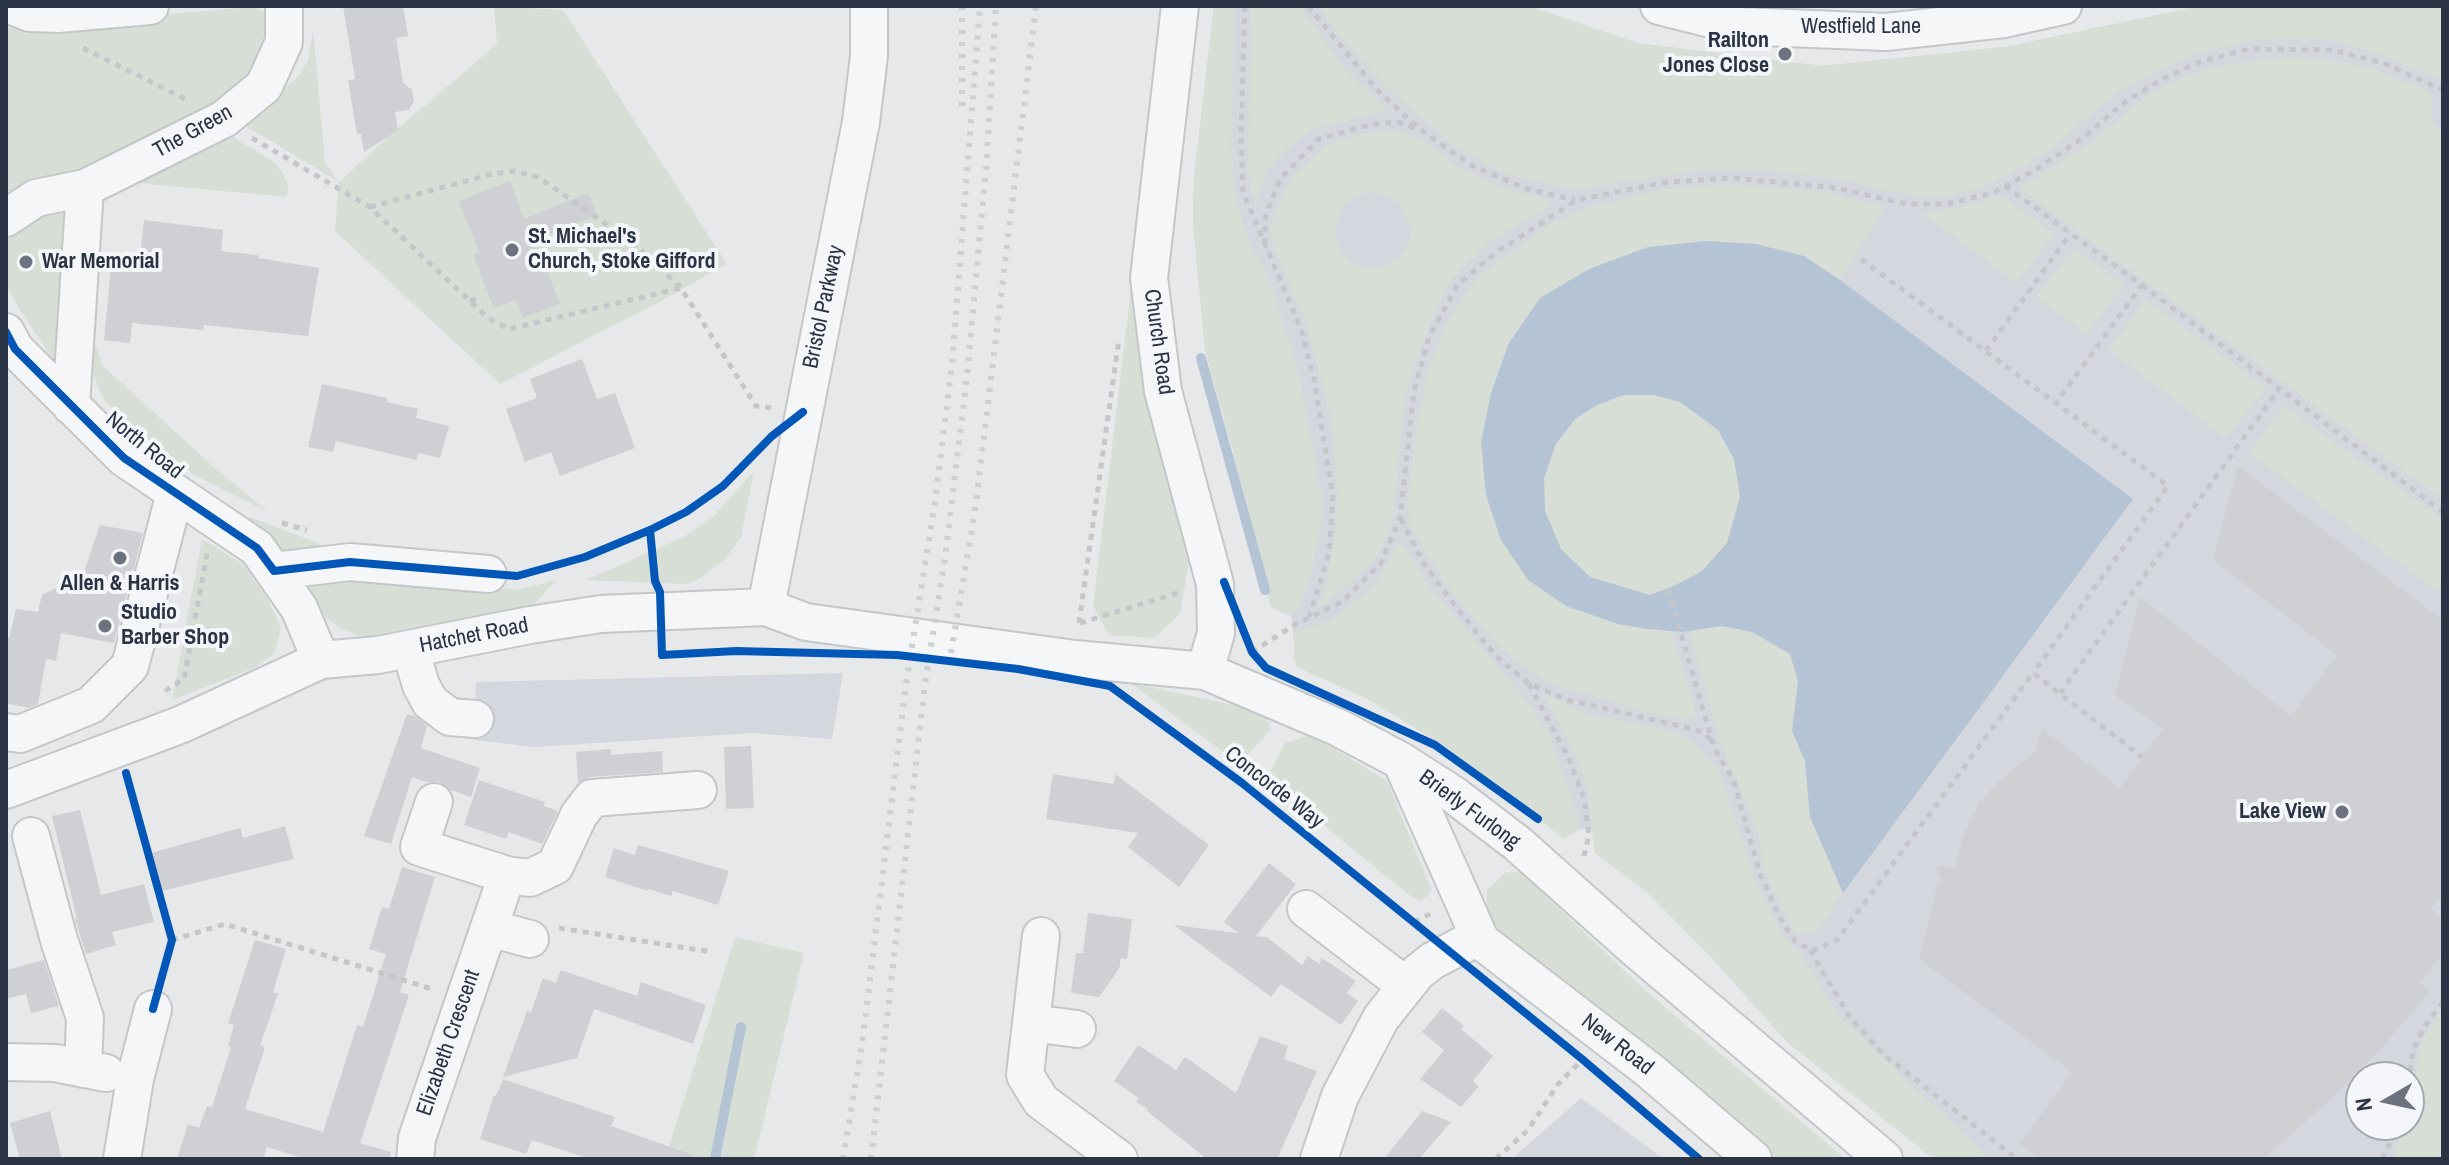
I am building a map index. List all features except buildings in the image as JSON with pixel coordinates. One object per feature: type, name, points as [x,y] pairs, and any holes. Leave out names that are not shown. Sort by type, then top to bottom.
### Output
[{"type":"street","points":[[13,6],[30,13],[58,14],[150,6]]},
{"type":"street","name":"The Green","points":[[6,218],[21,194],[85,188],[224,119],[264,86],[284,42],[284,6]]},
{"type":"street","name":"Bristol Parkway","points":[[766,607],[861,122],[869,56],[869,6]]},
{"type":"street","name":"Church Road","points":[[1180,6],[1149,278],[1163,391],[1215,584],[1216,633],[1205,671]]},
{"type":"street","name":"Westfield Lane","points":[[1659,6],[1739,26],[1886,32],[2004,19],[2063,6]]},
{"type":"street","points":[[71,406],[85,188]]},
{"type":"street","name":"North Road","points":[[6,332],[15,349],[124,458],[257,548],[299,608],[321,660]]},
{"type":"street","points":[[6,732],[20,734],[91,705],[130,666],[175,493]]},
{"type":"street","points":[[274,571],[350,562],[488,574]]},
{"type":"street","name":"Hatchet Road","points":[[6,790],[180,725],[321,660],[410,649],[601,614],[766,607],[806,622],[963,644]]},
{"type":"street","name":"Brierly Furlong","points":[[963,644],[1075,659],[1205,671],[1310,714],[1401,761],[1454,795],[1518,844],[1638,951],[1884,1159]]},
{"type":"street","points":[[410,649],[421,685],[430,702],[450,717],[475,719]]},
{"type":"street","name":"New Road","points":[[1401,761],[1465,935],[1486,945],[1649,1070],[1753,1159]]},
{"type":"street","points":[[434,802],[419,847],[507,875],[530,878],[555,866],[579,815],[592,798],[698,790]]},
{"type":"street","points":[[31,836],[59,940],[85,1018],[83,1069]]},
{"type":"street","name":"Elizabeth Crescent","points":[[415,1159],[417,1138],[507,875]]},
{"type":"street","points":[[1306,909],[1405,985]]},
{"type":"street","points":[[489,928],[530,939]]},
{"type":"street","points":[[1319,1159],[1340,1096],[1381,1018],[1405,985],[1465,935]]},
{"type":"street","points":[[1041,936],[1025,1075],[1041,1101],[1119,1159]]},
{"type":"street","points":[[122,1159],[135,1079],[153,1009]]},
{"type":"street","points":[[1031,1023],[1077,1029]]},
{"type":"street","points":[[6,1062],[55,1063],[135,1079]]},
{"type":"path","points":[[1245,6],[1241,136],[1243,192],[1301,329],[1314,379],[1333,496],[1329,554],[1309,617]]},
{"type":"path","points":[[1308,6],[1378,91],[1422,131],[1473,166],[1527,189],[1577,200]]},
{"type":"path","points":[[58,14],[62,37],[224,119],[370,207],[488,318],[509,329],[681,288]]},
{"type":"path","points":[[1252,652],[1309,617],[1342,602],[1381,563],[1400,518],[1414,391],[1429,337],[1458,284],[1498,251],[1577,200],[1667,182],[1733,178],[1836,188],[1907,204],[1947,204],[1993,193],[2037,169],[2085,136],[2125,102],[2161,80],[2199,62],[2249,49],[2332,50],[2383,63],[2443,90]]},
{"type":"path","points":[[1265,247],[1265,217],[1280,179],[1319,139],[1373,124],[1398,122],[1422,131]]},
{"type":"path","points":[[370,207],[492,174],[515,171],[538,177],[631,241],[681,288],[756,406],[778,409]]},
{"type":"path","points":[[2005,186],[2443,512]]},
{"type":"path","points":[[1986,351],[2070,234]]},
{"type":"path","points":[[1810,950],[1837,940],[2168,486],[1861,259]]},
{"type":"path","points":[[2056,403],[2142,285]]},
{"type":"path","points":[[470,301],[480,297]]},
{"type":"path","points":[[1079,623],[1121,325]]},
{"type":"path","points":[[2060,693],[2279,389]]},
{"type":"path","points":[[1400,518],[1424,564],[1456,607],[1496,656],[1528,683],[1568,700],[1697,730],[1712,740]]},
{"type":"path","points":[[158,695],[184,679],[213,520]]},
{"type":"path","points":[[1066,628],[1192,589]]},
{"type":"path","points":[[1668,589],[1712,740],[1734,782],[1760,874],[1780,918],[1795,941],[1810,950],[1849,1016],[1883,1054],[2017,1159]]},
{"type":"path","points":[[2033,673],[2142,757]]},
{"type":"path","points":[[1528,683],[1569,759],[1584,798],[1589,835],[1584,860]]},
{"type":"path","points":[[126,773],[172,940],[153,1009]]},
{"type":"path","points":[[1401,912],[1414,922],[1465,935]]},
{"type":"path","points":[[172,940],[225,924],[464,999]]},
{"type":"path","points":[[530,939],[545,925],[712,952]]},
{"type":"path","points":[[2412,1061],[2413,1050],[2425,1026],[2443,1002]]},
{"type":"path","points":[[1571,1050],[1594,1069]]},
{"type":"path","points":[[1496,1159],[1528,1130],[1558,1084],[1582,1059]]},
{"type":"path","points":[[2382,1159],[2393,1141]]},
{"type":"shaded area","points":[[494,6],[563,10],[727,264],[500,384],[335,231],[339,182],[497,44]]},
{"type":"shaded area","name":"Lake View","points":[[1214,6],[1528,6],[1637,43],[1822,66],[2005,47],[2201,6],[2443,6],[2443,1159],[1934,1159],[1788,1043],[1648,893],[1595,853],[1593,830],[1579,829],[1564,839],[1448,748],[1366,698],[1297,667],[1291,616],[1271,607],[1205,350],[1193,222],[1194,178]]},
{"type":"shaded area","points":[[1214,6],[1235,6],[1231,147],[1235,191],[1248,239],[1270,281],[1296,361],[1323,502],[1309,584],[1291,616],[1271,607],[1205,350],[1193,222],[1194,178]]},
{"type":"shaded area","points":[[1251,6],[1300,6],[1344,68],[1388,111],[1311,130],[1267,170],[1256,205],[1248,165]]},
{"type":"shaded area","points":[[1317,6],[1528,6],[1637,43],[1822,66],[2005,47],[2201,6],[2443,6],[2443,77],[2440,80],[2379,54],[2333,40],[2258,39],[2195,54],[2131,84],[2106,101],[2052,149],[1983,187],[1952,195],[1928,199],[1834,179],[1776,171],[1732,170],[1697,171],[1573,190],[1504,174],[1454,146],[1386,87]]},
{"type":"shaded area","points":[[253,7],[269,15],[266,52],[230,99],[76,179],[61,341],[55,362],[6,284],[6,28]]},
{"type":"shaded area","points":[[313,30],[325,163],[339,182],[247,127],[249,118],[299,76],[308,60]]},
{"type":"shaded area","points":[[2286,57],[2324,59],[2372,68],[2431,95],[2433,122],[2443,134],[2443,500],[2019,188],[2088,145],[2147,96],[2174,81],[2212,67]]},
{"type":"shaded area","points":[[1399,131],[1427,143],[1480,178],[1505,189],[1547,200],[1550,206],[1491,241],[1453,278],[1439,302],[1410,377],[1393,518],[1381,550],[1365,570],[1317,608],[1327,583],[1335,533],[1337,493],[1331,416],[1304,317],[1272,245],[1270,227],[1294,175],[1328,144],[1359,134]],"holes":[[[1380,193],[1401,204],[1410,227],[1410,240],[1396,261],[1373,268],[1360,266],[1349,260],[1341,250],[1335,226],[1345,204],[1356,196]]]},
{"type":"shaded area","points":[[225,132],[274,162],[288,186],[287,197],[138,183],[140,170]]},
{"type":"shaded area","points":[[1728,184],[1820,191],[1885,207],[1840,280],[1803,256],[1756,244],[1486,495],[1618,624],[1671,631],[1696,711],[1695,717],[1690,720],[1655,715],[1577,692],[1546,681],[1529,670],[1494,642],[1447,586],[1409,522],[1408,499],[1416,430],[1428,368],[1449,319],[1479,275],[1550,224],[1583,208],[1668,188]]},
{"type":"shaded area","points":[[2000,195],[2055,234],[2016,283],[1922,213],[1964,206]]},
{"type":"shaded area","points":[[2074,248],[2124,285],[2087,334],[2036,297]]},
{"type":"shaded area","points":[[1133,272],[1141,353],[1170,491],[1190,556],[1180,614],[1154,638],[1109,635],[1093,606]]},
{"type":"shaded area","points":[[2145,299],[2267,388],[2226,438],[2109,350]]},
{"type":"shaded area","points":[[93,338],[103,366],[268,512],[195,475],[128,425],[104,400],[88,363]]},
{"type":"shaded area","points":[[1624,395],[1654,395],[1681,402],[1719,431],[1734,459],[1740,497],[1727,543],[1702,571],[1650,595],[1590,577],[1561,549],[1545,511],[1544,478],[1556,444],[1575,419],[1597,405]]},
{"type":"shaded area","points":[[2283,406],[2443,519],[2443,567],[2438,592],[2249,453]]},
{"type":"shaded area","points":[[754,471],[741,537],[725,559],[702,577],[688,584],[586,580],[684,537],[714,516]]},
{"type":"shaded area","points":[[247,516],[318,543],[348,571],[518,590],[556,580],[533,606],[362,637],[342,629],[324,616],[287,558]]},
{"type":"shaded area","points":[[202,539],[243,564],[268,600],[281,628],[274,654],[254,668],[172,700]]},
{"type":"shaded area","points":[[1400,540],[1430,587],[1523,696],[1549,734],[1578,817],[1579,829],[1564,839],[1448,748],[1366,698],[1297,667],[1294,633],[1331,620],[1373,587]]},
{"type":"shaded area","points":[[1722,626],[1753,632],[1790,654],[1798,681],[1792,731],[1805,761],[1810,817],[1843,893],[1817,931],[1796,933],[1775,895],[1762,862],[1758,832],[1719,740],[1690,631]]},
{"type":"shaded area","points":[[843,673],[832,739],[752,733],[534,747],[474,740],[476,682]]},
{"type":"shaded area","points":[[1130,683],[1262,711],[1271,729],[1240,764]]},
{"type":"shaded area","points":[[1543,694],[1591,715],[1669,730],[1688,738],[1718,767],[1756,881],[1782,934],[1800,953],[1839,1016],[1990,1159],[1934,1159],[1788,1043],[1648,893],[1595,853],[1587,787],[1576,756]]},
{"type":"shaded area","points":[[1311,735],[1387,781],[1432,891],[1421,901],[1409,895],[1267,779],[1285,743]]},
{"type":"shaded area","points":[[1506,872],[1522,873],[1648,993],[1846,1159],[1767,1159],[1486,919],[1487,890]]},
{"type":"shaded area","points":[[735,937],[804,953],[754,1159],[665,1159]]},
{"type":"shaded area","points":[[2443,1010],[2443,1159],[2393,1159],[2399,1141],[2425,1141],[2425,1061],[2417,1061],[2427,1031]]},
{"type":"shaded area","points":[[1581,1098],[1664,1159],[1515,1159]]},
{"type":"water","points":[[1707,241],[1756,244],[1804,256],[2133,499],[1843,893],[1810,817],[1805,761],[1792,731],[1798,681],[1790,654],[1752,632],[1722,626],[1682,632],[1648,629],[1618,624],[1566,606],[1528,580],[1501,540],[1486,495],[1481,443],[1491,393],[1509,343],[1540,298],[1589,269],[1648,247]],"holes":[[[1624,395],[1654,395],[1680,402],[1718,430],[1734,459],[1740,497],[1727,543],[1702,571],[1650,595],[1590,577],[1561,549],[1545,511],[1544,478],[1556,444],[1575,419],[1597,405]]]},
{"type":"waterway","points":[[1201,358],[1265,590]]},
{"type":"waterway","points":[[715,1159],[741,1027]]},
{"type":"railway","points":[[962,6],[962,110]]},
{"type":"railway","points":[[843,1159],[862,1044],[906,684],[935,502],[952,365],[980,6]]},
{"type":"railway","points":[[871,1159],[925,684],[945,558],[967,376],[986,169],[996,6]]},
{"type":"railway","points":[[951,653],[975,511],[1036,6]]},
{"type":"cycle path","points":[[6,332],[15,349],[124,458],[257,548],[274,571],[350,562],[517,576],[585,557],[686,512],[723,486],[772,436],[803,412]]},
{"type":"cycle path","name":"Concorde Way","points":[[650,530],[655,581],[660,592],[662,655],[736,651],[897,655],[1018,669],[1110,686],[1242,783],[1582,1059],[1699,1159]]},
{"type":"cycle path","points":[[1224,582],[1252,652],[1266,668],[1435,745],[1538,819]]},
{"type":"cycle path","points":[[126,773],[172,940],[153,1009]]},
{"type":"place","name":"Railton Jones Close","points":[[1785,54]]},
{"type":"place","name":"St. Michael's Church, Stoke Gifford","points":[[512,250]]},
{"type":"place","name":"War Memorial","points":[[26,262]]},
{"type":"place","name":"Allen & Harris","points":[[120,558]]},
{"type":"place","name":"Studio Barber Shop","points":[[105,626]]},
{"type":"place","name":"Lake View","points":[[2342,812]]}]
